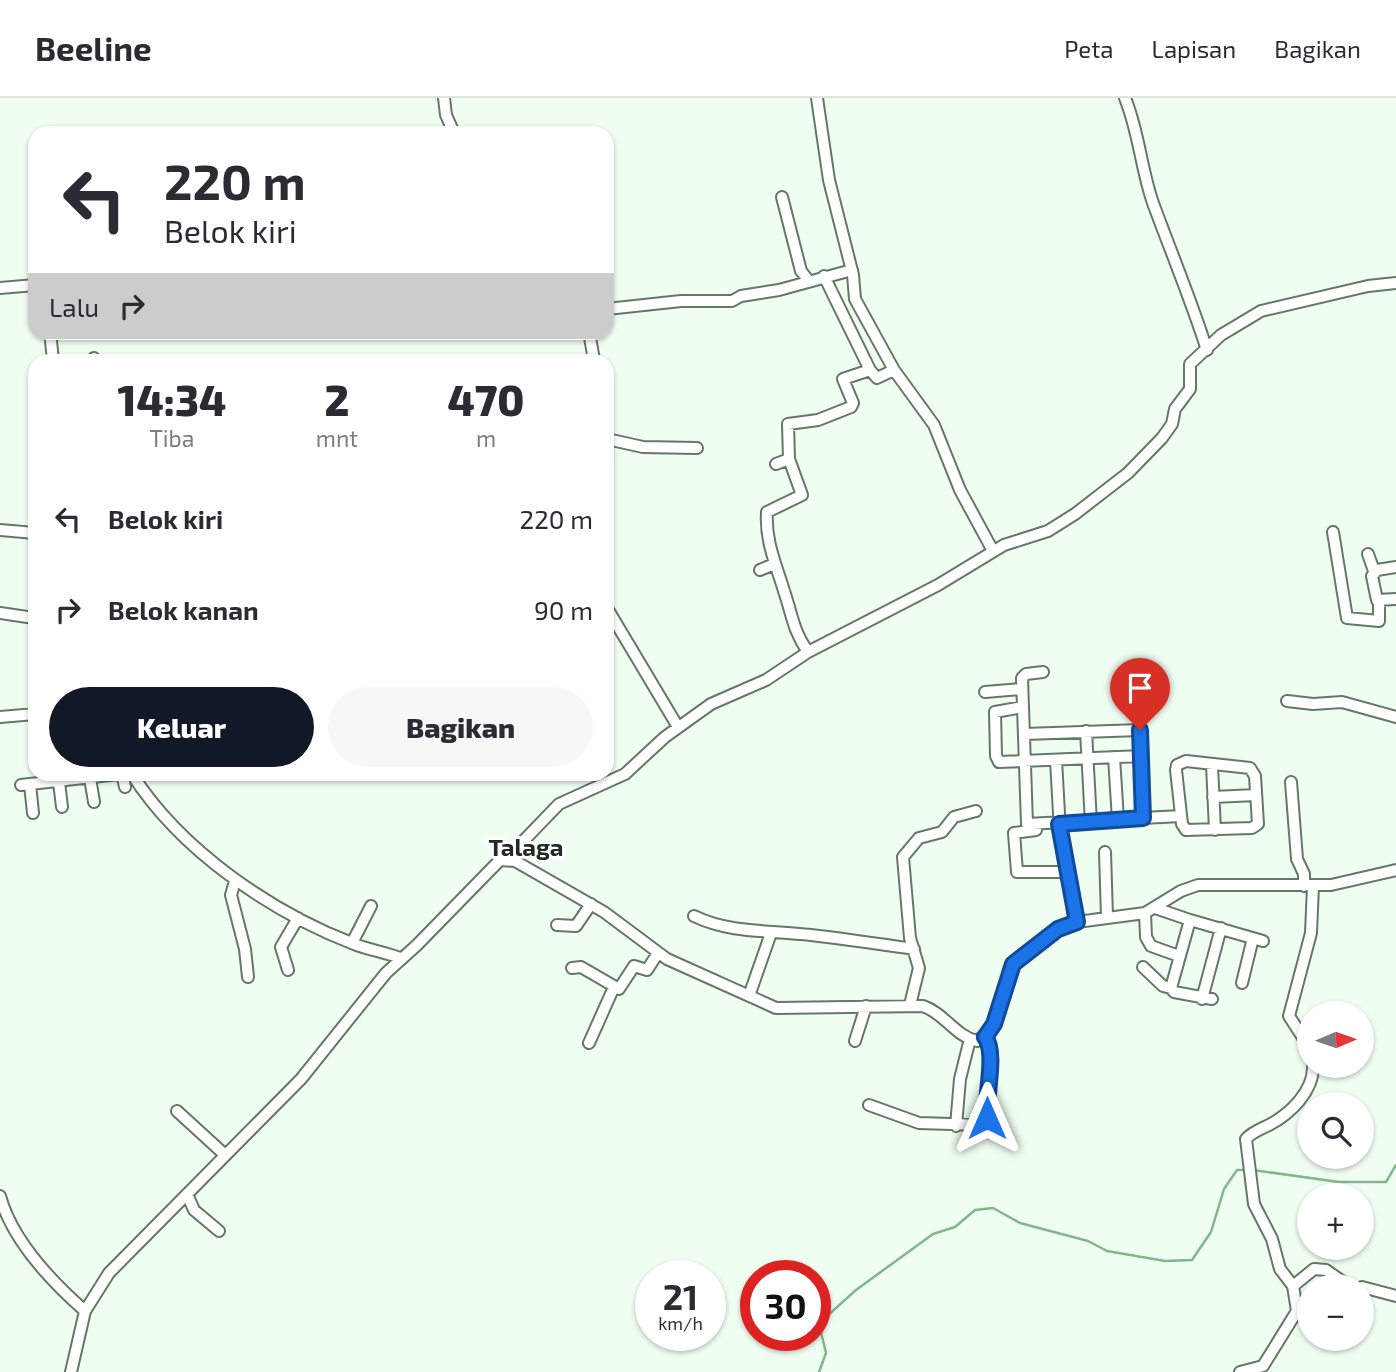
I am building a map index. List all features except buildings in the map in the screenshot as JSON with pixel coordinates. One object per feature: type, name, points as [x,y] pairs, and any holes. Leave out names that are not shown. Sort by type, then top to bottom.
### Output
[{"type":"street","points":[[444,98],[446,115],[451,126]]},
{"type":"street","points":[[817,98],[832,191],[852,270],[857,303],[869,320],[894,370],[934,425],[960,490],[993,551]]},
{"type":"street","points":[[1125,98],[1153,202],[1208,350]]},
{"type":"street","points":[[782,197],[801,271],[809,281]]},
{"type":"street","points":[[614,308],[681,301],[732,301],[741,296],[779,290],[852,270]]},
{"type":"street","points":[[824,276],[870,370],[877,378],[894,370]]},
{"type":"street","points":[[614,779],[625,774],[678,727],[726,695],[773,676],[808,652],[938,585],[993,551],[1055,527],[1128,473],[1171,427],[1175,409],[1190,388],[1190,364],[1221,335],[1266,309],[1396,283]]},
{"type":"street","points":[[0,288],[28,286]]},
{"type":"street","points":[[808,652],[793,628],[785,592],[774,564],[766,513],[802,495],[789,459],[788,424],[818,420],[851,407],[853,403],[843,379],[870,370]]},
{"type":"street","points":[[614,441],[643,447],[697,448]]},
{"type":"street","points":[[776,464],[789,459]]},
{"type":"street","points":[[0,530],[28,532]]},
{"type":"street","points":[[1332,532],[1347,618],[1379,621],[1379,601],[1372,582],[1374,571],[1368,554]]},
{"type":"street","points":[[760,570],[774,564]]},
{"type":"street","points":[[1374,571],[1396,567]]},
{"type":"street","points":[[1379,601],[1396,599]]},
{"type":"street","points":[[0,613],[28,617]]},
{"type":"street","points":[[614,620],[678,727]]},
{"type":"street","points":[[1027,827],[1022,689],[1026,674],[1043,673]]},
{"type":"street","points":[[985,692],[1022,689]]},
{"type":"street","points":[[1287,701],[1312,704],[1342,702],[1396,717]]},
{"type":"street","points":[[1023,707],[1001,709],[994,715],[997,760],[1025,762],[1142,756]]},
{"type":"street","points":[[0,716],[28,714]]},
{"type":"street","points":[[1025,734],[1138,728],[1141,734],[1143,818]]},
{"type":"street","points":[[1086,731],[1091,823]]},
{"type":"street","points":[[1114,757],[1118,820]]},
{"type":"street","points":[[1056,760],[1059,828],[1065,872],[1077,922]]},
{"type":"street","points":[[1186,761],[1212,765],[1250,768],[1255,776],[1256,827],[1189,832],[1184,827],[1177,765],[1186,761]]},
{"type":"street","points":[[1212,765],[1214,830]]},
{"type":"street","points":[[33,813],[25,785],[67,781]]},
{"type":"street","points":[[90,781],[94,802]]},
{"type":"street","points":[[122,781],[124,787]]},
{"type":"street","points":[[138,781],[183,834],[235,881],[298,918],[352,943],[400,958]]},
{"type":"street","points":[[71,1372],[85,1311],[109,1273],[315,1064],[400,958],[417,945],[496,862],[506,859],[559,804],[610,781]]},
{"type":"street","points":[[59,782],[62,807]]},
{"type":"street","points":[[1291,782],[1297,859],[1308,886],[1311,933],[1289,1016],[1297,1028]]},
{"type":"street","points":[[1213,797],[1256,795]]},
{"type":"street","points":[[910,1005],[919,968],[902,870],[905,853],[919,838],[944,831],[954,817],[976,811]]},
{"type":"street","points":[[1065,872],[1017,872],[1014,833],[1027,827],[1059,828],[1118,820],[1181,816]]},
{"type":"street","points":[[1105,852],[1107,917]]},
{"type":"street","points":[[506,859],[591,904],[658,953],[780,1009],[910,1005],[933,1010],[970,1039],[985,1037],[994,1024],[1013,964],[1058,929],[1077,922],[1150,911],[1258,940],[1242,983]]},
{"type":"street","points":[[1179,956],[1151,946],[1146,937],[1150,911],[1181,891],[1198,885],[1308,886],[1351,881],[1396,870]]},
{"type":"street","points":[[235,881],[231,895],[245,949],[248,976]]},
{"type":"street","points":[[557,926],[576,926],[591,904]]},
{"type":"street","points":[[352,943],[371,906]]},
{"type":"street","points":[[694,916],[723,927],[914,949]]},
{"type":"street","points":[[288,970],[281,947],[298,918]]},
{"type":"street","points":[[1171,988],[1190,920]]},
{"type":"street","points":[[1143,968],[1174,992],[1207,999],[1220,928]]},
{"type":"street","points":[[749,996],[771,933]]},
{"type":"street","points":[[572,968],[581,967],[614,987],[621,988],[634,966],[649,969],[658,953]]},
{"type":"street","points":[[589,1043],[614,987]]},
{"type":"street","points":[[855,1041],[866,1006]]},
{"type":"street","points":[[869,1105],[919,1123],[977,1127],[987,1121],[986,1086],[991,1054],[985,1037]]},
{"type":"street","points":[[956,1126],[960,1079],[970,1039]]},
{"type":"street","points":[[1240,1372],[1260,1368],[1266,1362],[1297,1311],[1293,1286],[1280,1269],[1272,1239],[1254,1204],[1246,1139],[1276,1121],[1297,1102],[1310,1085],[1311,1078]]},
{"type":"street","points":[[177,1111],[224,1154]]},
{"type":"street","points":[[187,1194],[194,1210],[219,1231]]},
{"type":"street","points":[[0,1196],[7,1215],[32,1253],[60,1287],[85,1311]]},
{"type":"street","points":[[1308,1274],[1314,1269],[1326,1270],[1332,1274]]},
{"type":"street","points":[[1293,1286],[1297,1283]]},
{"type":"street","points":[[1374,1290],[1396,1296]]},
{"type":"waterway","points":[[1253,1170],[1339,1182],[1386,1182],[1396,1165]]},
{"type":"waterway","points":[[819,1372],[826,1353],[820,1328],[826,1317],[856,1290],[933,1234],[955,1227],[975,1210],[993,1208],[1020,1223],[1088,1241],[1107,1251],[1165,1261],[1192,1260],[1211,1232],[1224,1189],[1237,1170],[1247,1170]]},
{"type":"district","name":"Talaga","points":[[526,846]]},
{"type":"route","points":[[987,1118],[986,1086],[991,1054],[985,1037],[994,1024],[1011,967],[1051,933],[1077,922],[1065,872],[1059,824],[1143,818],[1140,730]]}]
